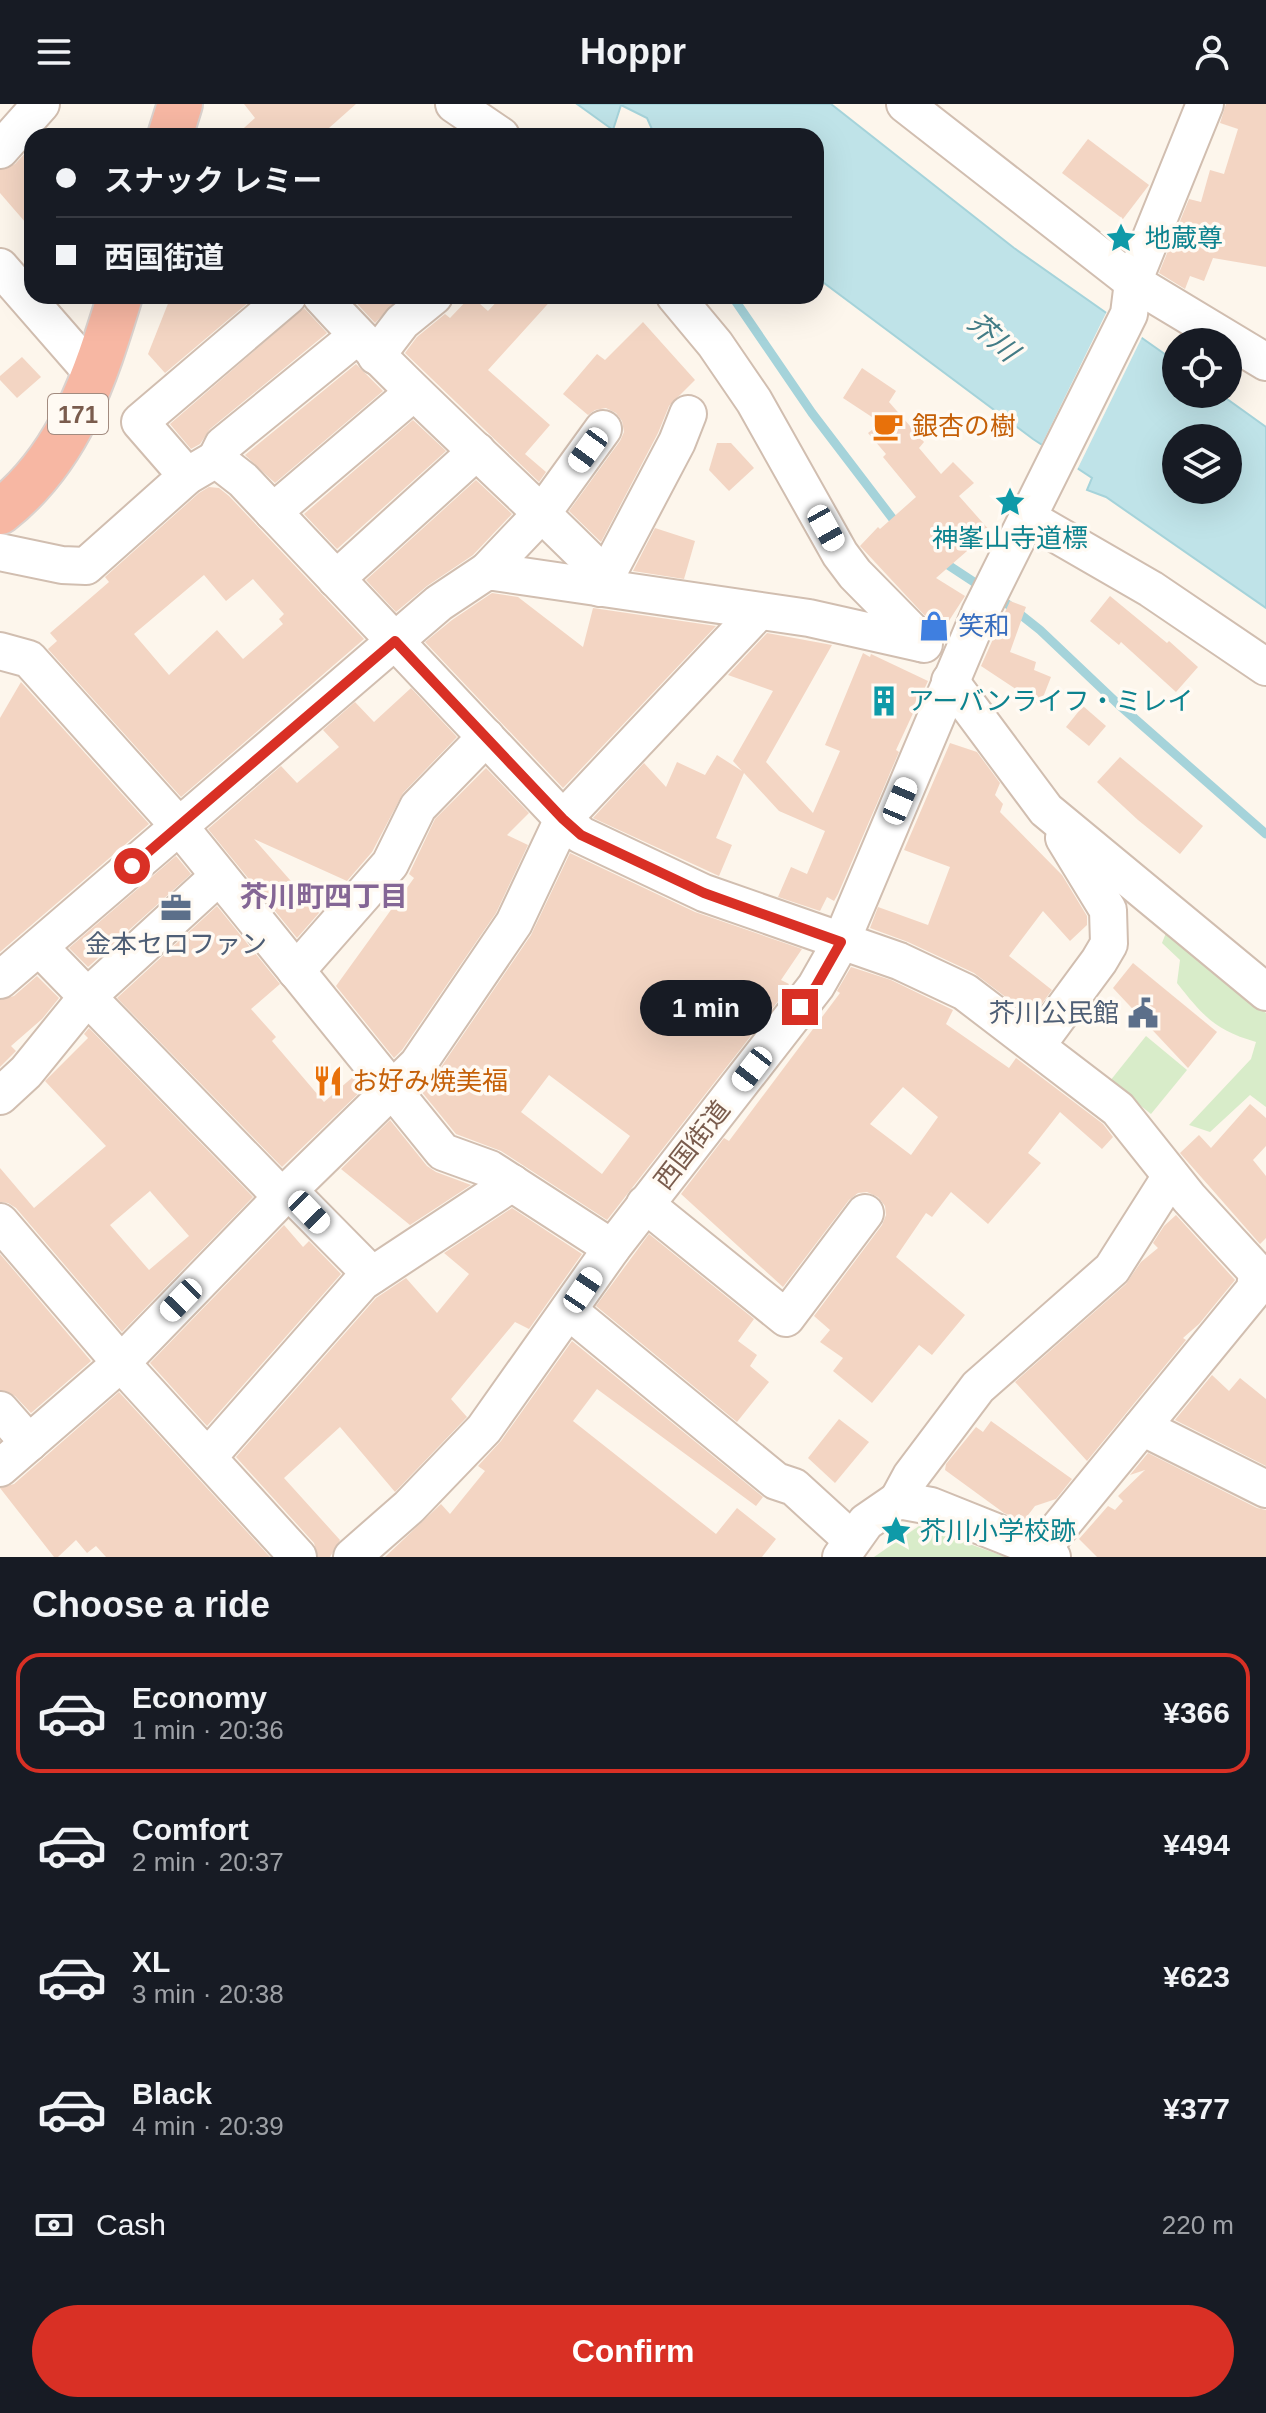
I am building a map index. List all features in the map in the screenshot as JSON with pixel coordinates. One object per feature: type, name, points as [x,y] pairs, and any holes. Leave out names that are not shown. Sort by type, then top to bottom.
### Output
[{"type":"highway","points":[[172,128],[180,104]]},
{"type":"highway","name":"171","points":[[0,512],[21,495],[45,468],[67,436],[95,376],[118,304]]},
{"type":"street","points":[[0,150],[41,104]]},
{"type":"street","points":[[454,104],[489,128]]},
{"type":"street","points":[[905,104],[1131,298],[1266,362]]},
{"type":"street","points":[[1131,298],[1205,104]]},
{"type":"street","points":[[0,267],[24,295]]},
{"type":"street","name":"西国街道","points":[[352,1557],[409,1507],[484,1429],[612,1248],[816,986],[841,942],[980,613],[1048,477],[1131,298]]},
{"type":"street","points":[[32,304],[95,376]]},
{"type":"street","points":[[279,304],[140,422],[202,468],[243,480],[581,835],[704,893],[899,961],[965,992],[1118,1109],[1171,1176],[1263,1271],[1255,1289],[1142,1427],[1046,1553],[931,1506],[898,1500]]},
{"type":"street","points":[[328,304],[414,392],[543,512],[603,583]]},
{"type":"street","points":[[0,552],[62,565],[86,566],[202,468],[223,445],[424,304]]},
{"type":"street","points":[[682,304],[715,344],[754,401],[840,554],[920,643],[955,670],[1108,910],[1109,944],[1037,1045]]},
{"type":"street","points":[[273,512],[414,392]]},
{"type":"street","points":[[603,583],[677,442],[688,414]]},
{"type":"street","points":[[0,980],[439,603],[487,571],[543,512],[603,429]]},
{"type":"street","points":[[336,579],[477,451]]},
{"type":"street","points":[[1028,518],[1151,589],[1266,667]]},
{"type":"street","points":[[487,571],[603,583],[757,613],[809,618],[920,643]]},
{"type":"street","points":[[0,1468],[121,1363],[285,1194],[418,1064],[514,923],[563,819],[757,613]]},
{"type":"street","points":[[0,651],[29,659],[179,826],[443,1152],[490,1169],[612,1248]]},
{"type":"street","points":[[296,971],[390,864],[418,807],[486,737]]},
{"type":"street","points":[[1046,810],[1266,992]]},
{"type":"street","points":[[0,1096],[26,1072],[87,997],[219,876]]},
{"type":"street","points":[[39,947],[285,1194],[372,1275]]},
{"type":"street","points":[[569,1311],[776,1481],[794,1487],[847,1548],[866,1522],[898,1500],[911,1476],[978,1387],[1112,1269],[1171,1176]]},
{"type":"street","points":[[208,1457],[362,1282],[512,1183]]},
{"type":"street","points":[[645,1204],[786,1318],[865,1213]]},
{"type":"street","points":[[0,1222],[121,1363],[298,1557]]},
{"type":"street","points":[[0,1410],[29,1443]]},
{"type":"street","points":[[1142,1427],[1266,1489]]},
{"type":"green space","points":[[1166,933],[1266,1013],[1266,1107],[1250,1095],[1210,1132],[1189,1125],[1251,1059],[1256,1042],[1220,1027],[1186,995],[1177,983],[1180,960],[1162,943]]},
{"type":"green space","points":[[1146,1036],[1187,1070],[1151,1114],[1110,1081]]},
{"type":"green space","points":[[919,1526],[1006,1557],[874,1557]]},
{"type":"water","name":"芥川","points":[[577,104],[831,104],[1014,248],[1162,352],[1162,408],[1240,408],[1266,427],[1266,608],[1106,497],[1087,490],[1092,478],[1033,439],[824,283],[824,128],[651,128],[647,118],[621,105],[614,128],[610,128]]},
{"type":"pier","points":[[1108,309],[1144,333],[1076,472],[1040,448]]},
{"type":"building","points":[[244,104],[356,104],[329,128],[244,128],[255,118]]},
{"type":"building","points":[[1226,104],[1266,104],[1266,267],[1213,258],[1204,281],[1190,276],[1185,289],[1159,273],[1189,199],[1201,202],[1210,170],[1224,174],[1238,129],[1220,123]]},
{"type":"building","points":[[1088,139],[1149,185],[1123,219],[1062,173]]},
{"type":"building","points":[[24,154],[24,221],[0,193],[0,170],[15,164]]},
{"type":"building","points":[[168,304],[247,304],[165,373],[148,354]]},
{"type":"building","points":[[357,304],[393,304],[375,323]]},
{"type":"building","points":[[463,304],[480,304],[488,311],[495,304],[548,304],[488,370],[550,425],[525,454],[546,472],[539,482],[405,353],[417,337],[445,314],[450,318]]},
{"type":"building","points":[[304,308],[327,333],[210,429],[200,444],[191,449],[170,424]]},
{"type":"building","points":[[643,322],[695,380],[669,406],[601,542],[569,511],[620,441],[624,432],[622,421],[616,413],[606,408],[588,415],[563,394],[597,354],[605,360]]},
{"type":"building","points":[[22,357],[41,377],[17,398],[0,380],[0,376]]},
{"type":"building","points":[[356,364],[383,391],[275,483],[245,455]]},
{"type":"building","points":[[862,368],[896,391],[889,402],[924,442],[919,448],[941,474],[953,462],[974,483],[959,496],[990,531],[936,578],[965,596],[941,633],[860,546],[878,527],[880,529],[916,497],[868,433],[881,423],[843,398]]},
{"type":"building","points":[[413,420],[446,451],[337,549],[304,514]]},
{"type":"building","points":[[717,443],[731,443],[754,468],[729,491],[709,470]]},
{"type":"building","points":[[476,480],[512,514],[473,555],[427,586],[396,612],[366,580]]},
{"type":"building","points":[[209,487],[219,488],[229,496],[364,639],[181,797],[48,649],[57,641],[50,633],[109,582],[105,577]],"holes":[[[204,575],[226,601],[253,579],[284,614],[279,619],[283,624],[243,659],[217,630],[169,675],[134,634]]]},
{"type":"building","points":[[655,528],[695,541],[684,579],[633,571]]},
{"type":"building","points":[[492,593],[518,597],[583,647],[593,608],[716,626],[563,788],[425,642]]},
{"type":"building","points":[[1110,596],[1198,667],[1176,692],[1121,642],[1119,645],[1090,621]]},
{"type":"building","points":[[1010,601],[1026,607],[1010,652],[1036,662],[1034,670],[1051,677],[1040,705],[981,666]]},
{"type":"building","points":[[767,633],[832,645],[766,762],[813,813],[840,751],[825,745],[863,653],[928,681],[896,750],[899,752],[838,894],[834,901],[827,897],[820,911],[778,897],[791,867],[807,874],[825,831],[779,811],[744,773],[716,838],[732,845],[719,876],[593,818],[644,763],[666,787],[677,762],[705,775],[717,755],[742,771],[733,761],[773,691],[728,675]]},
{"type":"building","points":[[21,682],[149,824],[0,952],[0,718]]},
{"type":"building","points":[[411,688],[457,737],[403,793],[372,852],[347,881],[254,839],[319,913],[297,938],[208,829],[281,766],[297,783],[339,747],[323,730],[355,702],[374,722]]},
{"type":"building","points":[[1083,706],[1106,726],[1089,746],[1066,727]]},
{"type":"building","points":[[950,743],[977,752],[1000,783],[995,795],[1003,804],[1000,812],[1062,875],[1087,916],[1087,925],[1070,941],[1043,911],[1009,956],[1052,990],[1032,1017],[974,973],[870,928],[878,907],[928,925],[950,867],[904,850]]},
{"type":"building","points":[[1120,757],[1203,826],[1180,854],[1097,782]]},
{"type":"building","points":[[486,768],[529,813],[507,835],[528,845],[496,913],[394,1058],[336,986],[414,878],[409,874],[435,819]]},
{"type":"building","points":[[570,853],[695,912],[802,949],[781,980],[789,984],[782,996],[607,1220],[501,1151],[456,1134],[421,1091],[435,1076],[531,935]],"holes":[[[549,1075],[630,1136],[602,1174],[521,1112]]]},
{"type":"building","points":[[176,856],[191,874],[88,967],[69,948]]},
{"type":"building","points":[[217,906],[280,984],[251,1009],[276,1037],[272,1041],[324,1102],[354,1076],[364,1088],[282,1167],[117,998]]},
{"type":"building","points":[[1133,963],[1217,1032],[1188,1068],[1113,988]]},
{"type":"building","points":[[851,967],[891,980],[953,1010],[946,1024],[1009,1068],[1016,1058],[1103,1124],[1113,1137],[1102,1149],[1060,1112],[1028,1153],[1041,1163],[988,1224],[951,1192],[932,1217],[926,1213],[896,1257],[965,1315],[932,1355],[919,1345],[872,1403],[833,1371],[843,1358],[820,1342],[830,1330],[814,1316],[882,1225],[885,1206],[878,1197],[867,1192],[858,1193],[849,1200],[783,1287],[681,1194],[724,1138],[729,1141],[840,993],[837,991]],"holes":[[[903,1087],[938,1117],[911,1155],[870,1124]]]},
{"type":"building","points":[[37,976],[59,998],[42,1019],[11,1046],[16,1051],[0,1067],[0,1000],[14,996]]},
{"type":"building","points":[[89,1028],[253,1197],[122,1332],[16,1208],[0,1202],[0,1168],[34,1208],[106,1146],[45,1081],[88,1038],[84,1034]],"holes":[[[150,1191],[189,1236],[149,1270],[110,1225]]]},
{"type":"building","points":[[1250,1104],[1266,1118],[1266,1146],[1253,1160],[1266,1176],[1266,1238],[1260,1244],[1180,1153],[1199,1135],[1211,1148]]},
{"type":"building","points":[[390,1120],[427,1166],[471,1185],[410,1225],[341,1169]]},
{"type":"building","points":[[512,1208],[582,1254],[529,1329],[515,1322],[451,1399],[467,1417],[395,1492],[340,1427],[284,1478],[340,1540],[330,1557],[318,1557],[314,1543],[236,1457],[376,1298],[406,1278],[437,1313],[469,1274],[444,1253]]},
{"type":"building","points":[[1176,1215],[1235,1280],[1199,1324],[1183,1338],[1186,1340],[1087,1461],[1015,1382],[1126,1284],[1141,1262],[1158,1248],[1153,1243]]},
{"type":"building","points":[[284,1225],[303,1247],[309,1241],[341,1274],[207,1426],[150,1363]]},
{"type":"building","points":[[649,1234],[754,1319],[738,1341],[757,1355],[750,1366],[769,1382],[737,1422],[596,1306]]},
{"type":"building","points":[[0,1254],[91,1361],[31,1413],[15,1396],[0,1390]]},
{"type":"building","points":[[572,1341],[763,1497],[756,1506],[597,1389],[573,1421],[716,1534],[737,1508],[776,1539],[762,1557],[385,1557],[441,1504],[450,1514],[485,1471],[478,1466],[501,1441]]},
{"type":"building","points":[[1212,1375],[1229,1391],[1240,1378],[1266,1399],[1266,1466],[1175,1420]]},
{"type":"building","points":[[119,1392],[270,1557],[106,1557],[96,1546],[87,1553],[76,1540],[58,1557],[54,1557],[0,1488],[14,1484]]},
{"type":"building","points":[[839,1419],[869,1442],[835,1483],[808,1458]]},
{"type":"building","points":[[991,1421],[1072,1479],[1056,1499],[1035,1506],[1025,1519],[1019,1514],[1016,1518],[1004,1513],[945,1470],[946,1464],[976,1427],[983,1432]]},
{"type":"building","points":[[1148,1453],[1266,1510],[1266,1557],[1097,1557],[1079,1539],[1108,1506],[1115,1510],[1123,1501],[1118,1496],[1145,1470],[1130,1475]]},
{"type":"waterway","points":[[737,304],[812,413],[899,527]]},
{"type":"waterway","points":[[942,561],[983,588]]},
{"type":"waterway","points":[[996,595],[1040,630],[1118,704],[1266,834]]},
{"type":"place","name":"地蔵尊","points":[[1121,238]]},
{"type":"place","name":"銀杏の樹","points":[[888,426]]},
{"type":"place","name":"神峯山寺道標","points":[[1010,502]]},
{"type":"place","name":"笑和","points":[[934,626]]},
{"type":"place","name":"アーバンライフ・ミレイ","points":[[884,701]]},
{"type":"place","name":"金本セロファン","points":[[176,908]]},
{"type":"place","name":"芥川公民館","points":[[1143,1013]]},
{"type":"place","name":"お好み焼美福","points":[[328,1081]]},
{"type":"place","name":"芥川小学校跡","points":[[896,1531]]},
{"type":"district","name":"芥川町四丁目","points":[[324,896]]},
{"type":"route","points":[[132,866],[395,641],[581,835],[704,893],[841,942],[800,1007]]}]
